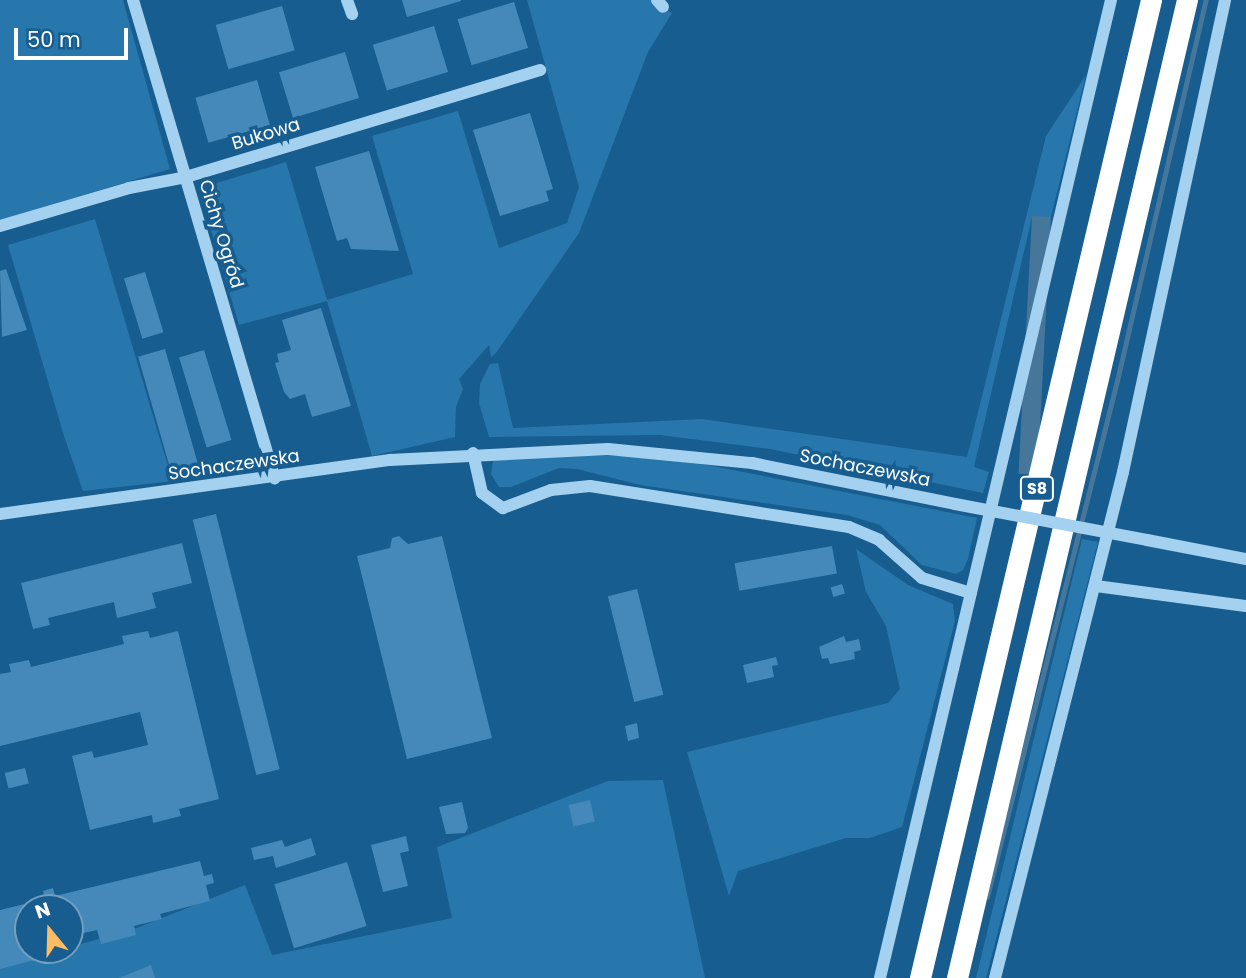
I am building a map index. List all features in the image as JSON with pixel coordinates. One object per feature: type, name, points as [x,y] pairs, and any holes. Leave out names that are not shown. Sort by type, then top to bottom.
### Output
[{"type":"highway","name":"S8","points":[[920,978],[1151,0]]},
{"type":"highway","name":"S8","points":[[957,978],[1187,0]]},
{"type":"street","name":"Cichy Ogród","points":[[134,0],[275,478]]},
{"type":"street","points":[[347,0],[352,14]]},
{"type":"street","points":[[880,978],[1111,0]]},
{"type":"street","points":[[995,978],[1096,586],[1225,0]]},
{"type":"street","name":"Bukowa","points":[[0,226],[130,188],[186,177],[540,70]]},
{"type":"street","name":"Sochaczewska","points":[[0,514],[473,453],[608,449],[686,454],[1246,559]]},
{"type":"street","points":[[473,453],[482,493],[503,508],[551,490],[590,485],[849,527],[879,540],[922,578],[971,593]]},
{"type":"street","points":[[1096,586],[1246,606]]},
{"type":"shaded area","points":[[0,0],[123,0],[170,169],[0,220]]},
{"type":"shaded area","points":[[527,0],[652,0],[672,13],[648,52],[579,233],[496,353],[491,357],[489,345],[459,379],[463,389],[456,407],[455,437],[372,456],[327,301],[239,325],[202,199],[210,185],[286,162],[327,300],[413,274],[372,136],[458,111],[499,248],[567,223],[579,187]]},
{"type":"shaded area","points":[[1086,75],[1051,217],[1032,217],[974,467],[989,472],[983,493],[770,449],[660,435],[489,437],[479,403],[480,384],[490,364],[498,363],[513,428],[702,419],[967,457],[1046,136]]},
{"type":"shaded area","points":[[1032,216],[1051,217],[1037,475],[1018,474]]},
{"type":"shaded area","points":[[95,219],[173,481],[83,491],[64,436],[8,245]]},
{"type":"shaded area","points":[[518,454],[638,456],[713,466],[977,518],[968,559],[963,570],[956,574],[922,565],[880,525],[847,515],[640,485],[577,469],[559,468],[511,487],[499,487],[491,474],[493,461]]},
{"type":"shaded area","points":[[1082,539],[1098,542],[986,978],[976,978]]},
{"type":"shaded area","points":[[856,549],[908,585],[953,604],[955,621],[902,827],[870,838],[846,838],[738,871],[729,896],[687,752],[888,703],[900,689],[886,626],[866,592]]},
{"type":"shaded area","points":[[663,780],[705,978],[0,978],[0,968],[14,964],[84,964],[84,943],[139,927],[245,885],[272,955],[452,918],[437,847],[608,781]]},
{"type":"building","points":[[402,0],[461,0],[461,1],[407,17]]},
{"type":"building","points":[[514,2],[528,48],[472,65],[458,19]]},
{"type":"building","points":[[282,6],[295,50],[228,69],[216,25]]},
{"type":"building","points":[[434,26],[448,72],[387,91],[373,45]]},
{"type":"building","points":[[345,52],[359,98],[293,118],[279,72]]},
{"type":"building","points":[[257,80],[270,125],[208,143],[195,98]]},
{"type":"building","points":[[530,113],[553,189],[546,191],[549,201],[500,216],[473,130]]},
{"type":"building","points":[[369,151],[399,251],[351,249],[347,238],[337,241],[315,167]]},
{"type":"building","points":[[6,269],[27,330],[2,337],[0,271]]},
{"type":"building","points":[[145,272],[163,332],[142,339],[124,278]]},
{"type":"building","points":[[321,308],[351,406],[312,417],[305,394],[290,399],[284,392],[275,363],[279,362],[277,354],[291,350],[282,320]]},
{"type":"building","points":[[165,349],[199,466],[172,474],[138,357]]},
{"type":"building","points":[[204,350],[231,440],[207,447],[179,358]]},
{"type":"building","points":[[216,514],[280,769],[256,775],[193,520]]},
{"type":"building","points":[[399,536],[408,544],[442,536],[492,738],[407,759],[357,556],[390,548],[392,538]]},
{"type":"building","points":[[182,543],[192,583],[152,593],[156,608],[117,618],[114,602],[48,618],[50,625],[33,629],[21,583]]},
{"type":"building","points":[[832,546],[837,574],[739,591],[735,563]]},
{"type":"building","points":[[842,584],[845,594],[833,597],[831,588]]},
{"type":"building","points":[[637,589],[663,695],[634,702],[608,596]]},
{"type":"building","points":[[148,631],[150,638],[178,631],[219,799],[179,809],[181,816],[153,823],[152,815],[90,830],[72,756],[92,751],[94,758],[148,745],[140,712],[0,746],[0,674],[11,672],[9,664],[29,660],[31,667],[124,644],[122,636]]},
{"type":"building","points":[[844,636],[846,642],[859,639],[861,650],[854,652],[855,659],[830,664],[828,658],[822,659],[819,647]]},
{"type":"building","points":[[776,657],[778,665],[772,666],[774,677],[747,683],[743,665]]},
{"type":"building","points":[[637,723],[639,738],[628,741],[625,726]]},
{"type":"building","points":[[25,768],[29,784],[8,789],[5,773]]},
{"type":"building","points":[[590,800],[595,821],[574,826],[569,805]]},
{"type":"building","points":[[462,802],[468,828],[465,833],[446,834],[439,807]]},
{"type":"building","points":[[406,836],[409,851],[400,853],[408,886],[383,892],[371,845]]},
{"type":"building","points":[[311,838],[316,855],[276,868],[273,856],[254,860],[251,848],[282,840],[285,847]]},
{"type":"building","points":[[200,861],[204,876],[212,874],[214,883],[206,885],[210,901],[160,914],[162,919],[134,926],[136,935],[101,944],[97,930],[84,933],[84,894],[63,894]]},
{"type":"building","points":[[347,862],[367,926],[294,948],[274,884]]},
{"type":"building","points":[[53,888],[54,894],[44,894],[43,891]]},
{"type":"building","points":[[14,907],[14,964],[19,964],[0,969],[0,910]]},
{"type":"building","points":[[151,965],[155,978],[119,978]]},
{"type":"waterway","points":[[987,897],[1117,381],[1206,0]]}]
